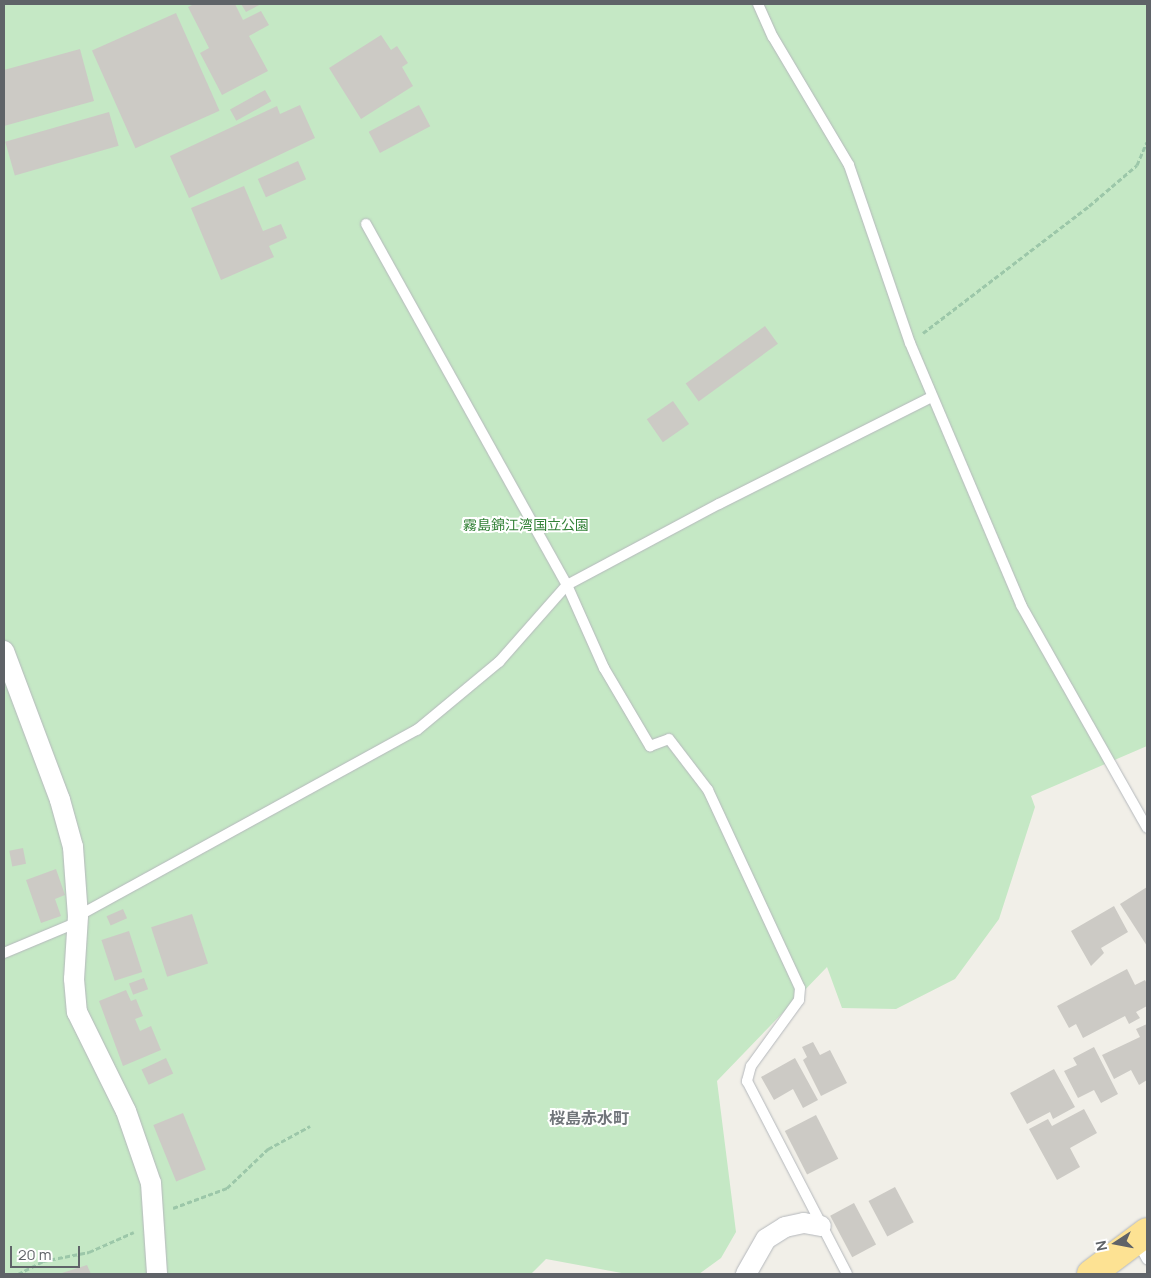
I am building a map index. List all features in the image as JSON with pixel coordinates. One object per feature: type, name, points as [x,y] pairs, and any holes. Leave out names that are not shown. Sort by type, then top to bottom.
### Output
[{"type":"highway","points":[[1091,1274],[1143,1244]]},
{"type":"street","points":[[4,651],[60,800],[73,847],[78,919],[74,979],[77,1012],[126,1111],[151,1183],[157,1274]]},
{"type":"street","points":[[746,1274],[766,1239],[794,1225],[821,1226]]},
{"type":"lane","points":[[758,4],[773,37],[849,165],[910,343],[1021,605],[1147,828]]},
{"type":"lane","points":[[366,224],[568,585],[604,668],[650,746],[669,739],[708,790],[800,988],[799,1000],[751,1066],[747,1081],[847,1274]]},
{"type":"lane","points":[[4,953],[78,919],[417,730],[499,662],[568,585],[719,504],[932,397]]},
{"type":"path","points":[[910,343],[1088,206],[1137,165],[1147,142]]},
{"type":"path","points":[[18,1274],[43,1261],[89,1252],[228,1188],[268,1149],[310,1126]]},
{"type":"green space","name":"霧島錦江湾国立公園","points":[[4,4],[1147,4],[1147,746],[1031,796],[1035,807],[999,919],[955,979],[896,1009],[842,1008],[827,967],[717,1081],[736,1232],[721,1258],[699,1274],[627,1274],[546,1259],[531,1274],[4,1274]]},
{"type":"building","points":[[194,4],[235,4],[243,20],[261,11],[269,25],[249,36],[268,71],[222,95],[200,53],[209,48],[188,7]]},
{"type":"building","points":[[241,4],[261,4],[246,12]]},
{"type":"building","points":[[176,13],[220,111],[135,148],[92,50]]},
{"type":"building","points":[[381,35],[391,50],[397,46],[408,63],[402,67],[413,86],[361,119],[329,68]]},
{"type":"building","points":[[80,49],[94,101],[4,126],[4,70]]},
{"type":"building","points":[[265,90],[271,101],[236,121],[230,109]]},
{"type":"building","points":[[300,105],[315,138],[189,198],[170,156],[277,106],[280,114]]},
{"type":"building","points":[[419,105],[430,126],[380,153],[369,132]]},
{"type":"building","points":[[109,112],[119,146],[15,175],[5,142]]},
{"type":"building","points":[[298,161],[306,179],[266,197],[258,179]]},
{"type":"building","points":[[244,186],[263,231],[281,224],[287,238],[269,246],[274,257],[221,280],[191,208]]},
{"type":"building","points":[[765,326],[778,344],[699,401],[686,384]]},
{"type":"building","points":[[673,401],[689,424],[663,442],[647,419]]},
{"type":"building","points":[[23,848],[26,864],[12,866],[9,851]]},
{"type":"building","points":[[56,869],[65,895],[55,899],[61,916],[41,923],[26,880]]},
{"type":"building","points":[[1147,887],[1147,946],[1120,904]]},
{"type":"building","points":[[1114,906],[1128,932],[1101,948],[1104,953],[1091,966],[1071,931]]},
{"type":"building","points":[[123,909],[127,918],[111,925],[107,916]]},
{"type":"building","points":[[192,914],[208,963],[167,977],[151,927]]},
{"type":"building","points":[[129,931],[142,972],[115,981],[101,940]]},
{"type":"building","points":[[1127,969],[1135,985],[1145,980],[1147,984],[1147,1006],[1136,1012],[1140,1018],[1129,1024],[1125,1016],[1083,1038],[1076,1024],[1069,1028],[1057,1006]]},
{"type":"building","points":[[144,978],[148,989],[133,995],[129,983]]},
{"type":"building","points":[[126,990],[131,1001],[136,999],[143,1016],[135,1019],[140,1031],[151,1026],[161,1050],[123,1066],[99,1001]]},
{"type":"building","points":[[1147,1024],[1147,1080],[1139,1085],[1131,1070],[1114,1079],[1102,1055],[1140,1037],[1136,1029]]},
{"type":"building","points":[[813,1042],[820,1055],[830,1050],[847,1083],[821,1096],[803,1060],[807,1057],[802,1047]]},
{"type":"building","points":[[1094,1047],[1118,1094],[1101,1103],[1094,1090],[1078,1098],[1064,1071],[1077,1065],[1073,1058]]},
{"type":"building","points":[[166,1058],[173,1073],[149,1085],[142,1069]]},
{"type":"building","points":[[795,1058],[818,1100],[803,1108],[793,1089],[774,1100],[761,1077]]},
{"type":"building","points":[[1054,1069],[1075,1107],[1053,1119],[1050,1112],[1027,1124],[1010,1093]]},
{"type":"building","points":[[1084,1109],[1097,1133],[1070,1148],[1080,1167],[1057,1180],[1029,1129],[1048,1119],[1052,1126]]},
{"type":"building","points":[[183,1113],[206,1170],[176,1182],[153,1125]]},
{"type":"building","points":[[816,1115],[838,1159],[807,1175],[785,1131]]},
{"type":"building","points":[[895,1187],[914,1222],[887,1236],[869,1201]]},
{"type":"building","points":[[854,1203],[876,1244],[852,1257],[830,1216]]},
{"type":"building","points":[[87,1265],[91,1274],[59,1274]]},
{"type":"district","name":"桜島赤水町","points":[[589,1118]]}]
